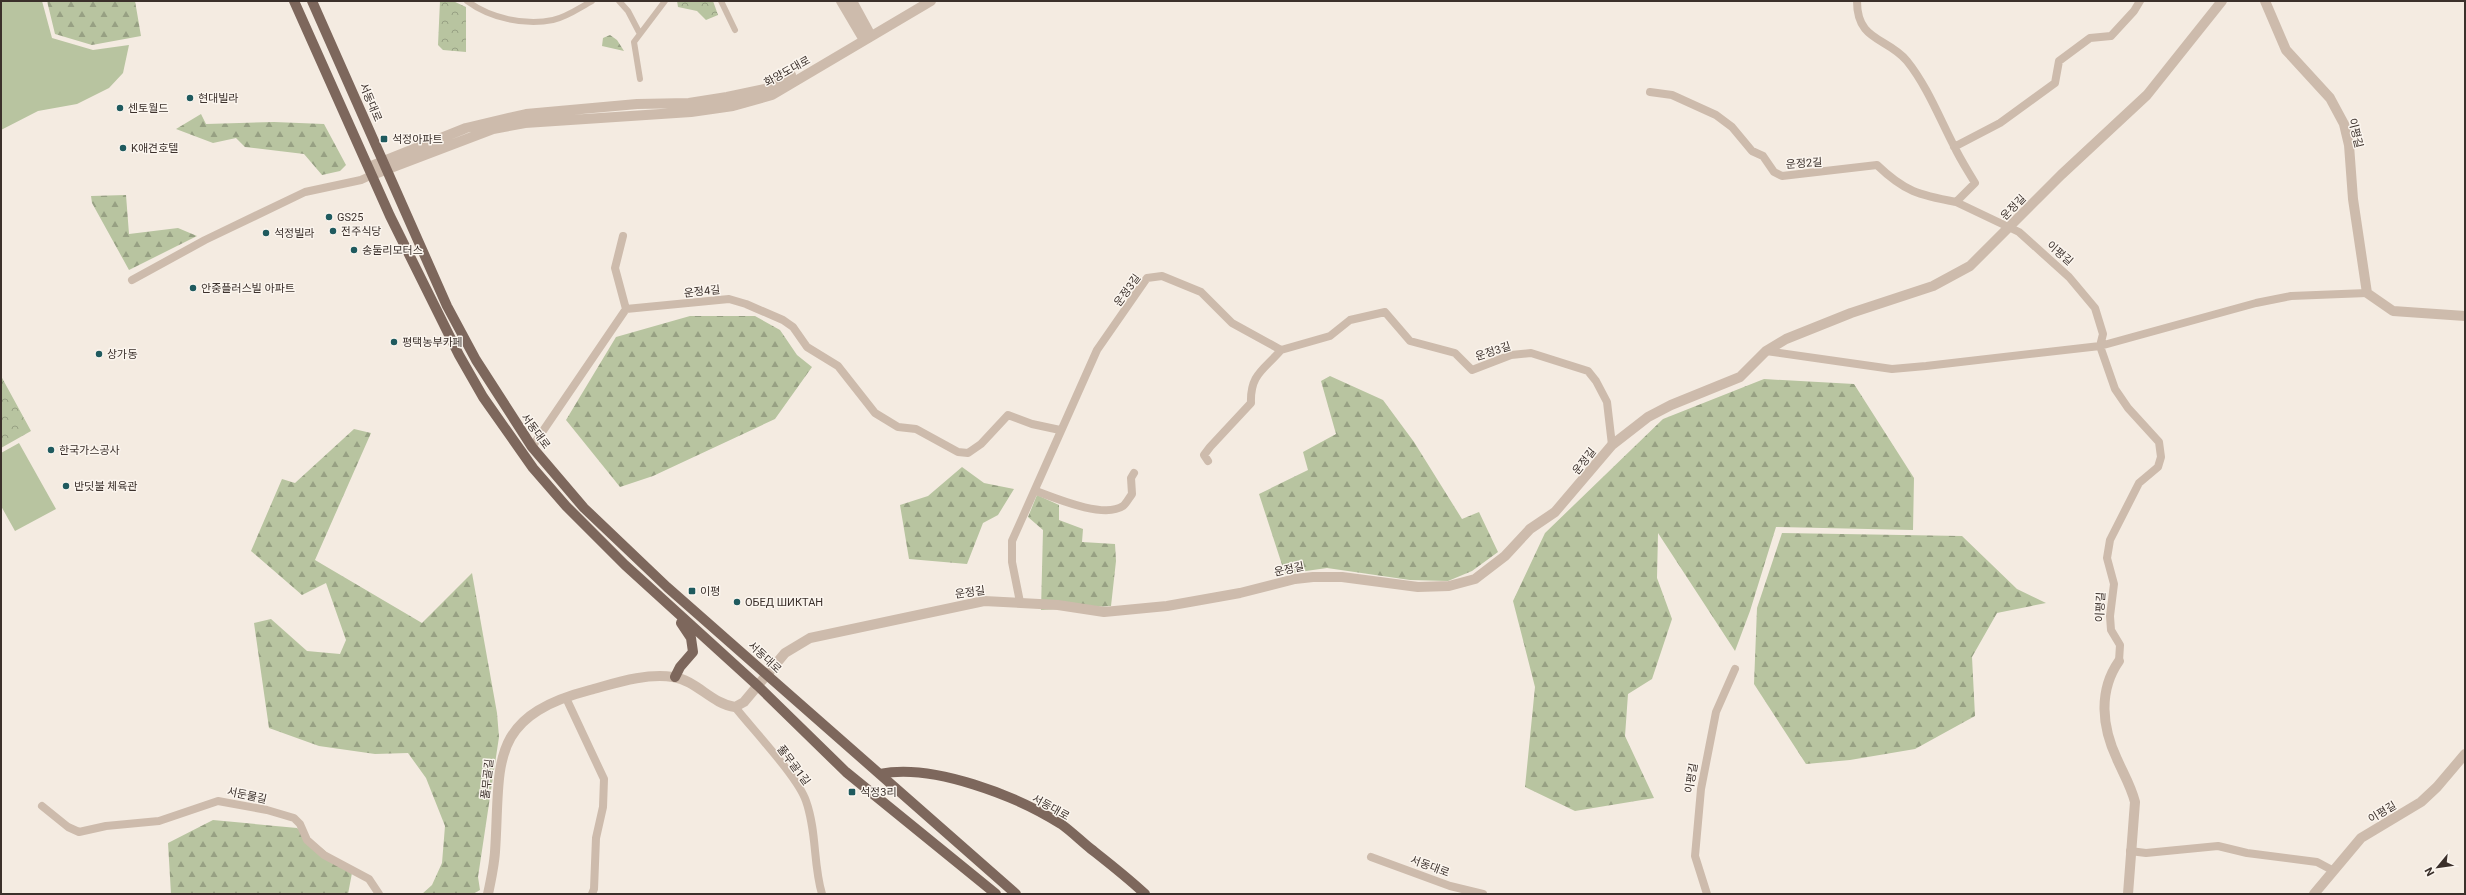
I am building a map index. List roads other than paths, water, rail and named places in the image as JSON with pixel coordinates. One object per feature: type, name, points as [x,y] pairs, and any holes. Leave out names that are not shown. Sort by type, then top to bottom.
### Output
[{"type":"main road","points":[[294,1],[390,216],[460,355],[483,397],[533,468],[566,506],[679,615],[758,686],[846,772],[992,893]]},
{"type":"main road","name":"서동대로","points":[[312,1],[451,313],[487,378],[532,447],[565,488],[604,528],[667,587],[1016,894]]},
{"type":"main road","points":[[676,677],[680,667],[693,652],[691,638],[682,625],[679,615]]},
{"type":"main road","name":"서동대로","points":[[880,774],[897,770],[916,771],[958,779],[1018,802],[1061,824],[1145,894]]},
{"type":"street","points":[[467,1],[503,18],[539,22],[568,14],[592,1]]},
{"type":"street","points":[[619,1],[628,11],[640,34]]},
{"type":"street","points":[[640,79],[634,42],[665,1]]},
{"type":"street","points":[[721,1],[735,30]]},
{"type":"street","points":[[841,1],[866,35]]},
{"type":"street","points":[[852,1],[866,35]]},
{"type":"street","name":"화양도대로","points":[[385,165],[493,129],[525,123],[691,112],[734,106],[772,95],[919,1]]},
{"type":"street","name":"화양도대로","points":[[385,165],[466,128],[526,114],[637,104],[689,103],[748,94],[769,88],[931,1]]},
{"type":"street","points":[[1857,1],[1857,13],[1866,31],[1906,60],[1930,95],[1954,147],[1975,183],[1956,202]]},
{"type":"street","points":[[1954,147],[2000,123],[2055,83],[2059,61],[2090,38],[2111,36],[2134,11],[2140,1]]},
{"type":"street","name":"운정길","points":[[758,686],[784,653],[810,638],[984,601],[1020,602],[1104,612],[1167,606],[1226,596],[1295,578],[1313,576],[1342,577],[1418,587],[1449,586],[1475,579],[1505,556],[1530,529],[1555,512],[1581,484],[1612,444],[1648,417],[1671,405],[1740,376],[1766,351],[1786,339],[1851,313],[1933,286],[1970,266],[2011,227],[2061,175],[2147,95],[2222,1]]},
{"type":"street","name":"이평길","points":[[2265,1],[2286,50],[2330,98],[2344,124],[2349,145],[2353,199],[2367,293]]},
{"type":"street","name":"운정2길","points":[[1650,92],[1672,95],[1716,115],[1732,127],[1752,152],[1763,156],[1774,172],[1782,176],[1877,165],[1901,187],[1927,196],[1956,202],[2011,227]]},
{"type":"street","points":[[132,280],[204,240],[305,192],[361,180],[371,171],[385,165]]},
{"type":"street","name":"이평길","points":[[2011,227],[2069,277],[2095,308],[2103,334],[2100,346],[2114,389],[2128,408],[2159,442],[2161,457],[2158,467],[2139,483],[2110,540],[2107,558],[2114,584],[2110,616],[2111,630],[2120,645],[2119,661],[2110,673],[2103,708],[2107,732],[2116,758],[2132,788],[2135,802],[2130,851],[2128,894]]},
{"type":"street","points":[[532,447],[626,309],[615,268],[623,236]]},
{"type":"street","name":"운정3길","points":[[1020,602],[1012,562],[1012,541],[1036,491],[1060,430],[1096,350],[1147,278],[1162,276],[1201,292],[1232,323],[1281,350],[1330,336],[1350,320],[1385,312],[1410,341],[1455,353],[1472,370],[1511,355],[1531,353],[1588,371],[1596,381],[1607,402],[1612,444]]},
{"type":"street","points":[[1766,351],[1818,360],[1892,369],[2100,346],[2256,303],[2292,296],[2367,293],[2393,311],[2465,316]]},
{"type":"street","name":"운정4길","points":[[626,309],[729,299],[783,320],[793,327],[806,347],[838,366],[875,413],[898,427],[916,429],[958,452],[968,453],[981,444],[1008,415],[1032,424],[1060,430]]},
{"type":"street","points":[[1208,461],[1204,455],[1251,403],[1251,388],[1254,378],[1281,350]]},
{"type":"street","points":[[1036,491],[1080,506],[1111,510],[1123,506],[1132,494],[1131,478],[1134,473]]},
{"type":"street","name":"이평길","points":[[1707,894],[1695,856],[1701,789],[1716,712],[1735,670]]},
{"type":"street","name":"풀무골길","points":[[488,894],[495,854],[497,782],[502,755],[510,738],[534,712],[566,698],[635,679],[654,676],[676,677],[720,702],[735,707]]},
{"type":"street","points":[[735,707],[744,702],[758,686]]},
{"type":"street","points":[[566,698],[604,779],[603,807],[596,838],[592,894]]},
{"type":"street","name":"풀무골1길","points":[[735,707],[795,782],[806,801],[814,837],[816,874],[822,894]]},
{"type":"street","name":"이평길","points":[[2314,894],[2332,870],[2361,838],[2421,802],[2437,787],[2465,754]]},
{"type":"street","name":"서둔물길","points":[[42,806],[68,827],[79,832],[106,826],[159,822],[218,800],[267,810],[294,818],[300,824],[307,840],[324,855],[369,879],[379,894]]},
{"type":"street","points":[[2130,851],[2146,852],[2218,846],[2247,853],[2316,862],[2332,870]]},
{"type":"street","name":"서동대로","points":[[1370,857],[1450,886],[1483,894]]},
{"type":"street","points":[[992,893],[1000,879]]},
{"type":"place","name":"현대빌라","points":[[190,98]]},
{"type":"place","name":"센토월드","points":[[120,108]]},
{"type":"place","name":"석정아파트","points":[[384,139]]},
{"type":"place","name":"K애견호텔","points":[[123,148]]},
{"type":"place","name":"GS25","points":[[329,217]]},
{"type":"place","name":"전주식당","points":[[333,231]]},
{"type":"place","name":"석정빌라","points":[[266,233]]},
{"type":"place","name":"송둘리모터스","points":[[354,250]]},
{"type":"place","name":"안중플러스빌 아파트","points":[[193,288]]},
{"type":"place","name":"평택농부카페","points":[[394,342]]},
{"type":"place","name":"상가동","points":[[99,354]]},
{"type":"place","name":"한국가스공사","points":[[51,450]]},
{"type":"place","name":"반딧불 체육관","points":[[66,486]]},
{"type":"place","name":"이평","points":[[692,591]]},
{"type":"place","name":"ОБЕД ШИКТАН","points":[[737,602]]},
{"type":"place","name":"석정3리","points":[[852,792]]}]
